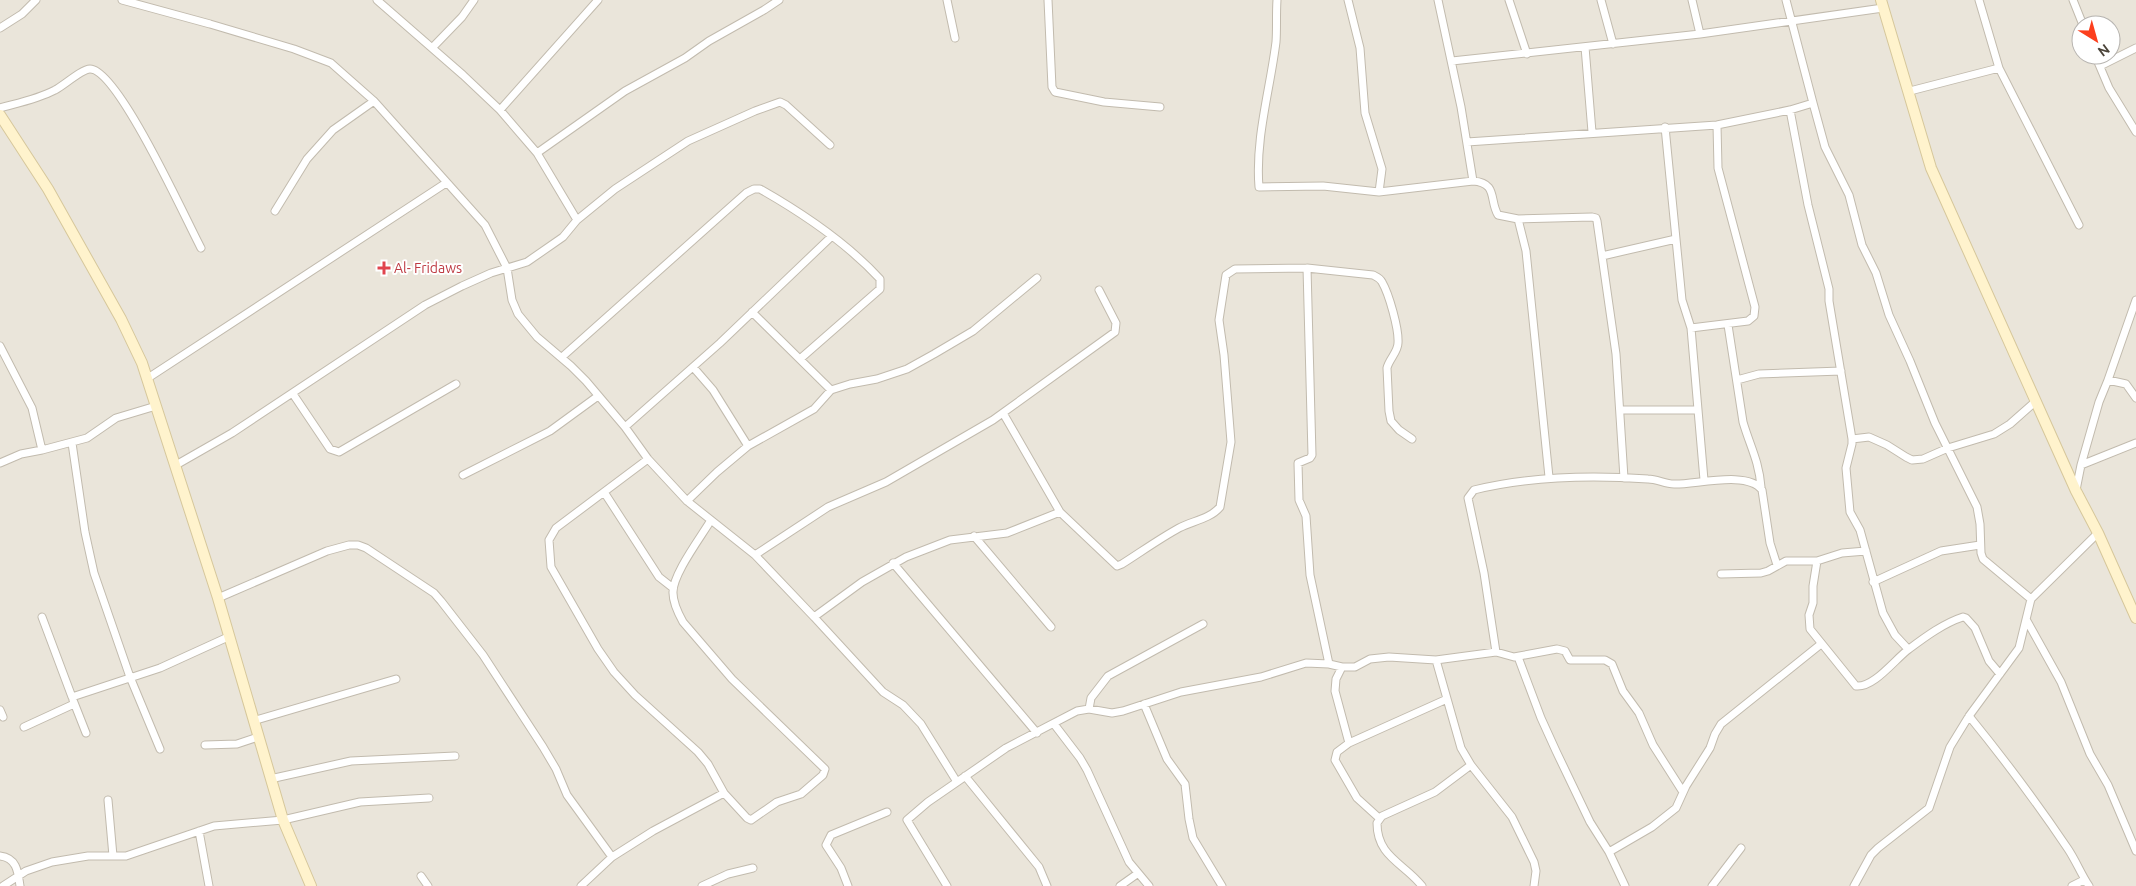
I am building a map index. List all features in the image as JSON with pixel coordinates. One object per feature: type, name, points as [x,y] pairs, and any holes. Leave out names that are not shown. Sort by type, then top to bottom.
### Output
[{"type":"street","points":[[0,28],[22,14],[36,0]]},
{"type":"street","points":[[122,0],[219,26],[294,49],[331,63],[374,100],[485,225],[507,268],[512,300],[518,314],[537,337],[562,357],[598,396],[625,427],[648,459],[687,502],[755,555],[883,692],[902,705],[921,724],[957,782]]},
{"type":"street","points":[[377,0],[500,110],[537,153],[577,220]]},
{"type":"street","points":[[432,48],[462,16],[474,0]]},
{"type":"street","points":[[500,110],[598,0]]},
{"type":"street","points":[[537,153],[625,90],[685,58],[709,41],[779,0]]},
{"type":"street","points":[[947,0],[955,38]]},
{"type":"street","points":[[1048,0],[1052,81],[1056,92],[1104,102],[1160,107]]},
{"type":"street","points":[[1276,0],[1276,40],[1260,133],[1257,176],[1259,187],[1323,186],[1379,192],[1473,181],[1485,184],[1491,191],[1498,215],[1518,219],[1596,218],[1616,354],[1624,478]]},
{"type":"street","points":[[1348,0],[1360,48],[1365,114],[1382,169],[1379,192]]},
{"type":"street","points":[[1438,0],[1468,142],[1473,181]]},
{"type":"street","points":[[1509,0],[1527,54]]},
{"type":"street","points":[[1601,0],[1613,44]]},
{"type":"street","points":[[1692,0],[1700,34]]},
{"type":"street","points":[[1786,0],[1825,147],[1849,195],[1862,245],[1876,273],[1889,315],[1948,448],[1977,507],[1983,559],[2031,599]]},
{"type":"street","points":[[1979,0],[1999,68],[2079,225]]},
{"type":"street","points":[[2073,0],[2079,15]]},
{"type":"street","points":[[1452,61],[1700,34],[1882,4],[1932,168],[2035,402],[2076,491],[2098,533],[2136,618]]},
{"type":"street","points":[[1585,47],[1592,132]]},
{"type":"street","points":[[2136,48],[2100,66],[2109,88],[2136,132]]},
{"type":"street","points":[[1910,91],[1999,68]]},
{"type":"street","points":[[0,108],[49,93],[87,70],[100,71],[110,81],[144,137],[174,192],[201,248]]},
{"type":"street","points":[[275,211],[307,159],[333,130],[374,100]]},
{"type":"street","points":[[176,465],[222,440],[425,305],[462,286],[527,262],[544,252],[563,237],[577,220],[642,170],[688,141],[780,102],[786,105],[830,145]]},
{"type":"street","points":[[1468,142],[1665,127],[1717,125],[1790,110],[1813,103]]},
{"type":"street","points":[[1790,110],[1808,205],[1829,289],[1829,301],[1852,439],[1846,468],[1850,512],[1860,530],[1873,582],[1887,622],[1908,649]]},
{"type":"street","points":[[0,115],[48,189],[135,347],[148,378],[218,598],[283,820],[311,886]]},
{"type":"street","points":[[1691,328],[1728,325],[1748,321],[1754,316],[1755,307],[1718,168],[1717,125]]},
{"type":"street","points":[[1665,127],[1682,300],[1691,328],[1704,480]]},
{"type":"street","points":[[148,378],[446,183]]},
{"type":"street","points":[[562,357],[754,188],[760,189],[778,199],[832,236],[861,259],[880,279],[880,289],[800,359]]},
{"type":"street","points":[[1518,219],[1526,250],[1549,477]]},
{"type":"street","points":[[625,427],[694,367],[832,236]]},
{"type":"street","points":[[1602,256],[1676,239]]},
{"type":"street","points":[[1003,413],[1060,512],[1117,566],[1122,564],[1180,527],[1207,517],[1220,507],[1230,442],[1224,355],[1219,320],[1226,275],[1235,269],[1307,268],[1372,275],[1382,280],[1391,305],[1399,341],[1387,368],[1389,412],[1395,427],[1412,438]]},
{"type":"street","points":[[1307,268],[1312,455],[1310,458],[1298,463],[1298,500],[1306,516],[1310,575],[1328,664]]},
{"type":"street","points":[[687,502],[716,472],[748,446],[814,409],[831,390],[850,384],[877,380],[907,369],[973,331],[1037,278]]},
{"type":"street","points":[[755,555],[828,508],[886,482],[1003,413],[1115,332],[1116,323],[1099,290]]},
{"type":"street","points":[[2076,491],[2081,465],[2099,402],[2136,300]]},
{"type":"street","points":[[752,312],[831,390]]},
{"type":"street","points":[[1728,325],[1743,422],[1755,452],[1760,472],[1770,543],[1777,565]]},
{"type":"street","points":[[0,346],[32,408],[42,450]]},
{"type":"street","points":[[694,367],[713,390],[748,446]]},
{"type":"street","points":[[1737,380],[1759,374],[1841,371]]},
{"type":"street","points":[[2108,380],[2126,384],[2136,398]]},
{"type":"street","points":[[292,394],[330,449],[339,452],[456,384]]},
{"type":"street","points":[[463,475],[550,431],[598,396]]},
{"type":"street","points":[[1852,439],[1869,437],[1888,445],[1912,460],[1929,458],[1948,448],[1998,432],[2035,402]]},
{"type":"street","points":[[0,463],[20,454],[72,444],[87,438],[116,418],[156,406]]},
{"type":"street","points":[[1620,410],[1698,410]]},
{"type":"street","points":[[2081,465],[2136,443]]},
{"type":"street","points":[[72,444],[85,532],[94,573],[130,678],[160,749]]},
{"type":"street","points":[[648,459],[556,528],[549,540],[551,567],[598,649],[614,672],[650,710],[698,752],[708,764],[724,793],[751,820],[777,802],[804,792],[823,775],[825,769],[714,659],[683,622],[674,601],[673,588],[676,578],[711,520]]},
{"type":"street","points":[[1496,652],[1484,573],[1468,498],[1471,492],[1480,488],[1549,477],[1624,478],[1656,480],[1672,484],[1704,480],[1735,480],[1761,487]]},
{"type":"street","points":[[604,492],[659,576],[673,588]]},
{"type":"street","points":[[814,618],[893,563],[937,544],[974,536],[993,537],[1007,534],[1060,512]]},
{"type":"street","points":[[1854,886],[1871,855],[1930,808],[1946,754],[1969,716],[2019,648],[2031,599],[2098,533]]},
{"type":"street","points":[[974,536],[1051,627]]},
{"type":"street","points":[[218,598],[327,551],[349,545],[358,545],[366,548],[434,593],[441,600],[482,655],[543,747],[556,769],[567,795],[612,857]]},
{"type":"street","points":[[1873,582],[1941,551],[1980,545]]},
{"type":"street","points":[[1721,574],[1761,573],[1786,561],[1817,561],[1842,553],[1866,551]]},
{"type":"street","points":[[1817,561],[1809,622],[1810,629],[1851,682],[1860,686],[1865,685],[1877,677],[1908,649],[1957,619],[1966,618],[1975,628],[1989,661],[2000,674]]},
{"type":"street","points":[[893,563],[1037,733]]},
{"type":"street","points":[[42,618],[86,733]]},
{"type":"street","points":[[2027,620],[2061,682],[2090,754],[2108,784],[2136,851]]},
{"type":"street","points":[[1089,709],[1091,698],[1108,676],[1203,624]]},
{"type":"street","points":[[24,727],[73,701],[160,668],[228,637]]},
{"type":"street","points":[[1609,852],[1652,827],[1671,812],[1678,804],[1683,792],[1710,748],[1721,724],[1822,644]]},
{"type":"street","points":[[946,886],[907,820],[928,802],[1006,748],[1077,711],[1089,709],[1112,713],[1180,692],[1261,677],[1306,663],[1355,668],[1370,659],[1389,657],[1436,660],[1496,652],[1518,657],[1557,648],[1566,652],[1570,660],[1610,662],[1614,667],[1622,691],[1639,713],[1654,745],[1683,792]]},
{"type":"street","points":[[1518,657],[1552,743],[1590,822],[1609,852],[1625,886]]},
{"type":"street","points":[[1436,660],[1461,748],[1471,765],[1516,826],[1534,862],[1536,871],[1534,886]]},
{"type":"street","points":[[1342,667],[1336,679],[1335,691],[1349,743]]},
{"type":"street","points":[[253,721],[396,678]]},
{"type":"street","points":[[1379,818],[1357,798],[1335,760],[1337,752],[1349,743],[1447,699]]},
{"type":"street","points":[[1144,704],[1167,759],[1185,784],[1188,819],[1193,838],[1222,886]]},
{"type":"street","points":[[1969,716],[2017,776],[2032,801],[2068,851],[2087,883],[2072,886]]},
{"type":"street","points":[[1054,724],[1087,770],[1129,862],[1137,874],[1150,886]]},
{"type":"street","points":[[205,745],[237,744],[258,737]]},
{"type":"street","points":[[270,779],[352,761],[455,756]]},
{"type":"street","points":[[1379,818],[1435,792],[1471,765]]},
{"type":"street","points":[[965,776],[1039,867],[1047,886]]},
{"type":"street","points":[[581,886],[612,857],[653,831],[724,793]]},
{"type":"street","points":[[3,886],[19,875],[52,862],[88,856],[126,856],[218,825],[283,820],[360,802],[429,798]]},
{"type":"street","points":[[108,800],[113,856]]},
{"type":"street","points":[[848,886],[841,868],[826,845],[831,835],[887,812]]},
{"type":"street","points":[[1379,818],[1377,826],[1380,844],[1397,864],[1422,886]]},
{"type":"street","points":[[198,831],[209,886]]},
{"type":"street","points":[[1712,886],[1741,848]]},
{"type":"street","points":[[0,856],[11,859],[15,863],[20,886]]},
{"type":"street","points":[[702,886],[728,874],[753,868]]},
{"type":"street","points":[[1120,886],[1137,874]]},
{"type":"street","points":[[422,876],[428,886]]},
{"type":"shaded area","points":[[0,0],[2136,0],[2136,886],[0,886]]},
{"type":"place","name":"Al- Fridaws","points":[[384,268]]}]
